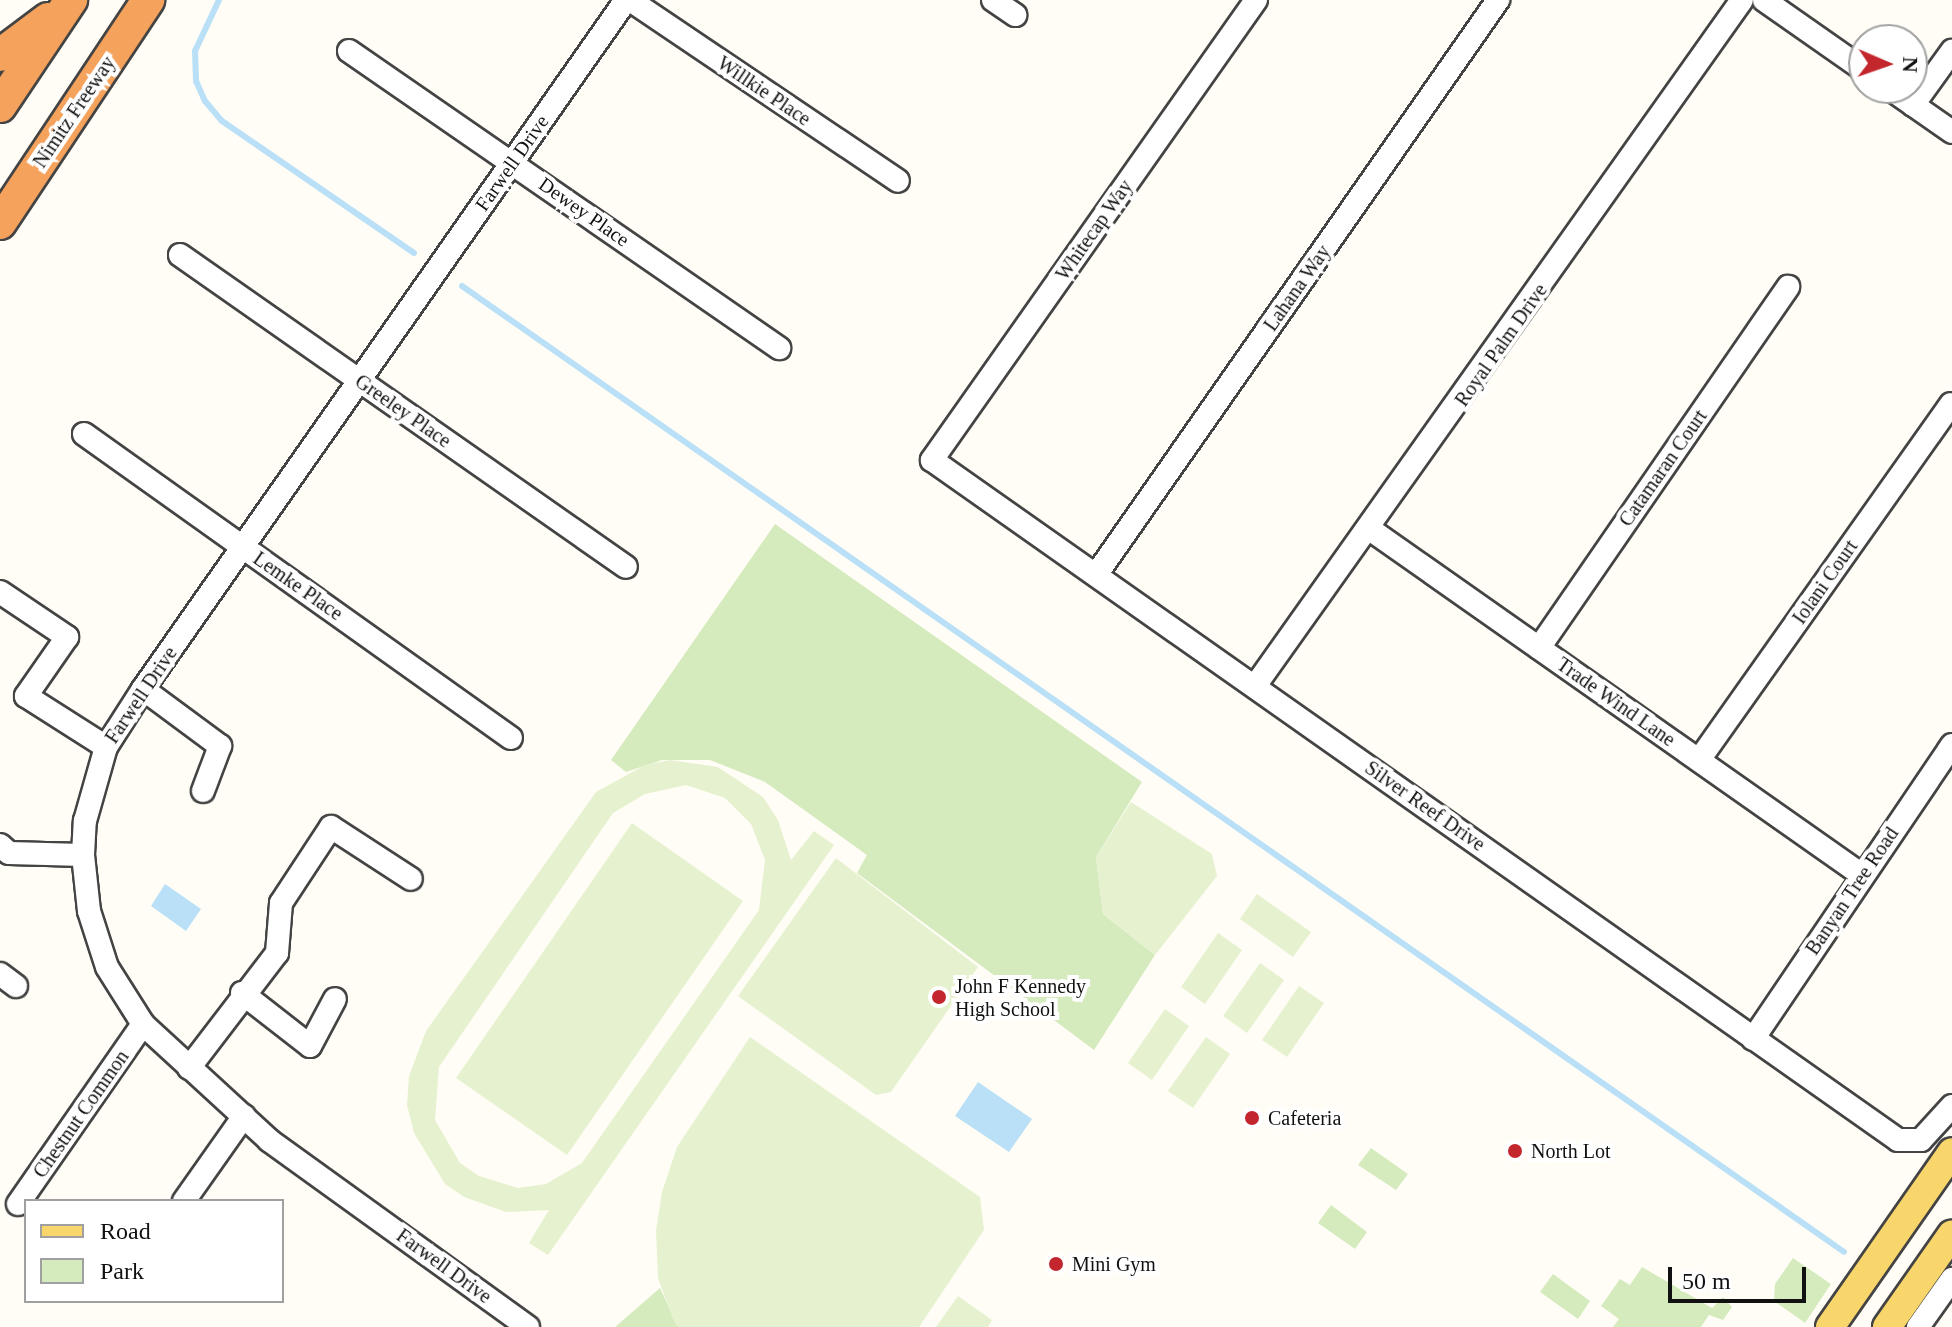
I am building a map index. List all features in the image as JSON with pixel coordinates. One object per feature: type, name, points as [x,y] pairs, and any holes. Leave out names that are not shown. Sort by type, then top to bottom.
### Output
[{"type":"highway","name":"Nimitz Freeway","points":[[0,241],[7,213],[148,0]]},
{"type":"highway","points":[[0,55],[69,3]]},
{"type":"highway","points":[[0,106],[69,3]]},
{"type":"main road","points":[[1830,1327],[1952,1152]]},
{"type":"main road","points":[[1887,1327],[1952,1234]]},
{"type":"street","name":"Farwell Drive","points":[[528,1327],[269,1140],[143,1024],[107,967],[89,911],[83,855],[85,821],[106,747],[143,689],[628,0]]},
{"type":"street","name":"Willkie Place","points":[[628,0],[898,181]]},
{"type":"street","points":[[993,0],[1015,15]]},
{"type":"street","name":"Whitecap Way","points":[[932,460],[1256,0]]},
{"type":"street","name":"Lahana Way","points":[[1096,575],[1498,0]]},
{"type":"street","name":"Royal Palm Drive","points":[[1255,686],[1371,530],[1742,0]]},
{"type":"street","points":[[1764,0],[1848,59]]},
{"type":"street","name":"Dewey Place","points":[[349,51],[779,348]]},
{"type":"street","points":[[1952,51],[1913,105],[1952,132]]},
{"type":"street","name":"Greeley Place","points":[[180,255],[626,567]]},
{"type":"street","name":"Catamaran Court","points":[[1539,648],[1788,287]]},
{"type":"street","name":"Iolani Court","points":[[1699,760],[1951,404]]},
{"type":"street","name":"Lemke Place","points":[[84,434],[511,738]]},
{"type":"street","name":"Silver Reef Drive","points":[[932,460],[1898,1140],[1921,1140],[1952,1106]]},
{"type":"street","name":"Trade Wind Lane","points":[[1371,530],[1862,875]]},
{"type":"street","points":[[0,592],[67,637],[26,696],[106,747]]},
{"type":"street","points":[[143,689],[220,746],[203,791]]},
{"type":"street","name":"Banyan Tree Road","points":[[1753,1039],[1952,745]]},
{"type":"street","points":[[189,1068],[242,993],[277,953],[281,903],[331,827],[411,879]]},
{"type":"street","points":[[0,845],[9,853],[83,855]]},
{"type":"street","points":[[242,993],[310,1046],[335,999]]},
{"type":"street","name":"Chestnut Common","points":[[18,1204],[143,1024]]},
{"type":"street","points":[[185,1199],[244,1116]]},
{"type":"street","points":[[1918,1327],[1952,1279]]},
{"type":"green space","points":[[775,524],[1142,782],[1096,857],[1103,914],[1155,955],[1094,1050],[857,873],[867,855],[765,782],[710,760],[662,760],[626,772],[611,760]]},
{"type":"green space","points":[[670,760],[718,767],[763,797],[778,820],[791,860],[814,831],[834,845],[548,1255],[529,1243],[549,1210],[506,1212],[464,1197],[445,1184],[414,1133],[407,1105],[409,1076],[426,1031],[596,792],[645,765]],"holes":[[[686,785],[725,798],[751,824],[765,860],[759,910],[582,1163],[546,1184],[518,1188],[479,1176],[460,1163],[435,1120],[439,1067],[613,813],[645,794]]]},
{"type":"green space","points":[[1131,802],[1212,854],[1217,876],[1155,955],[1103,914],[1096,857]]},
{"type":"green space","points":[[632,823],[743,901],[567,1155],[456,1078]]},
{"type":"green space","points":[[836,858],[978,967],[891,1092],[876,1095],[738,996]]},
{"type":"green space","points":[[1257,894],[1311,932],[1293,957],[1240,919]]},
{"type":"green space","points":[[1218,933],[1242,950],[1205,1004],[1181,987]]},
{"type":"green space","points":[[1260,963],[1284,980],[1247,1033],[1223,1016]]},
{"type":"green space","points":[[1299,986],[1324,1003],[1287,1057],[1262,1040]]},
{"type":"green space","points":[[1165,1009],[1189,1026],[1152,1080],[1128,1063]]},
{"type":"green space","points":[[750,1037],[980,1197],[984,1230],[919,1327],[678,1327],[673,1319],[658,1278],[656,1230],[662,1192],[677,1147]]},
{"type":"green space","points":[[1206,1037],[1230,1054],[1193,1108],[1168,1091]]},
{"type":"green space","points":[[1371,1148],[1408,1174],[1396,1190],[1358,1165]]},
{"type":"green space","points":[[1331,1205],[1367,1232],[1355,1249],[1318,1223]]},
{"type":"green space","points":[[1793,1258],[1831,1284],[1805,1323],[1774,1301],[1775,1284]]},
{"type":"green space","points":[[1642,1267],[1712,1308],[1723,1297],[1732,1307],[1723,1320],[1709,1315],[1701,1327],[1613,1327],[1619,1319],[1601,1306],[1620,1279],[1630,1285]]},
{"type":"green space","points":[[1553,1274],[1590,1301],[1578,1319],[1540,1292]]},
{"type":"green space","points":[[660,1288],[678,1327],[615,1327]]},
{"type":"green space","points":[[958,1296],[992,1320],[988,1327],[936,1327]]},
{"type":"water","points":[[165,884],[201,909],[186,931],[151,906]]},
{"type":"water","points":[[978,1082],[1032,1119],[1009,1152],[955,1116]]},
{"type":"waterway","points":[[219,0],[195,51],[196,81],[205,101],[222,121],[414,253]]},
{"type":"waterway","points":[[462,286],[1844,1252]]},
{"type":"place","name":"John F Kennedy High School","points":[[939,997]]},
{"type":"place","name":"Cafeteria","points":[[1252,1118]]},
{"type":"place","name":"North Lot","points":[[1515,1151]]},
{"type":"place","name":"Mini Gym","points":[[1056,1264]]}]
